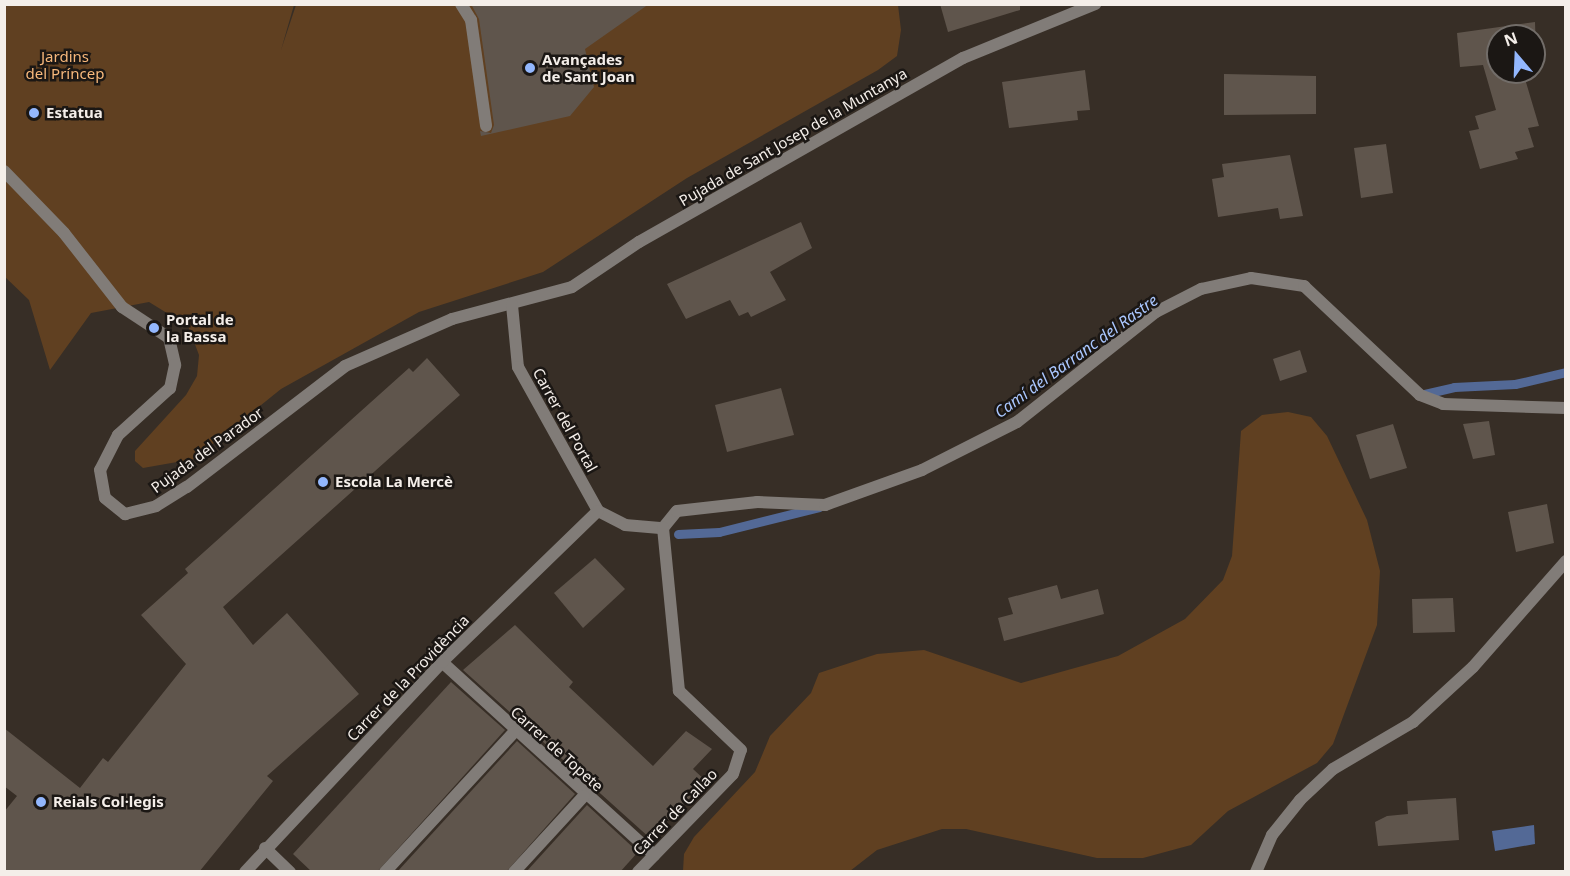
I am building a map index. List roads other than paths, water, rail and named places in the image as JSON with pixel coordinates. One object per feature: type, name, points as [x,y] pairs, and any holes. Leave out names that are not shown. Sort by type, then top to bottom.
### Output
[{"type":"street","points":[[461,4],[471,20],[486,126]]},
{"type":"street","name":"Pujada de Sant Josep de la Muntanya","points":[[512,305],[572,287],[639,242],[963,57],[1095,4]]},
{"type":"street","name":"Pujada del Parador","points":[[4,171],[64,233],[122,307],[169,338],[175,365],[170,388],[118,435],[100,470],[105,498],[125,514],[156,506],[187,487],[345,366],[452,319],[512,305]]},
{"type":"street","points":[[598,511],[625,525],[663,528],[676,511],[756,502],[825,505],[922,470],[1017,422],[1178,299],[1224,282],[1251,278],[1304,286],[1420,395],[1443,404],[1566,408]]},
{"type":"street","name":"Carrer del Portal","points":[[512,305],[518,367],[598,511]]},
{"type":"street","name":"Carrer de la Providència","points":[[245,872],[265,848],[442,662],[598,511]]},
{"type":"street","name":"Carrer de Callao","points":[[638,872],[734,774],[741,750],[679,692],[663,528]]},
{"type":"street","points":[[1256,872],[1272,835],[1300,800],[1352,756],[1413,722],[1473,667],[1566,561]]},
{"type":"street","name":"Carrer de Topete","points":[[442,662],[584,796],[654,855]]},
{"type":"street","points":[[386,872],[514,732]]},
{"type":"street","points":[[514,872],[584,796]]},
{"type":"street","points":[[265,848],[290,872]]},
{"type":"water","points":[[1534,825],[1535,844],[1495,851],[1492,831]]},
{"type":"waterway","name":"Camí del Barranc del Rastre","points":[[1420,395],[1454,387],[1515,384],[1566,372]]},
{"type":"waterway","name":"Camí del Barranc del Rastre","points":[[678,534],[719,532],[819,507]]},
{"type":"place","name":"Avançades de Sant Joan","points":[[530,68]]},
{"type":"place","name":"Estatua","points":[[34,113]]},
{"type":"place","name":"Portal de la Bassa","points":[[154,328]]},
{"type":"place","name":"Escola La Mercè","points":[[323,482]]},
{"type":"place","name":"Reials Col·legis","points":[[41,802]]},
{"type":"park label","name":"Jardins del Príncep","points":[[65,64]]}]
